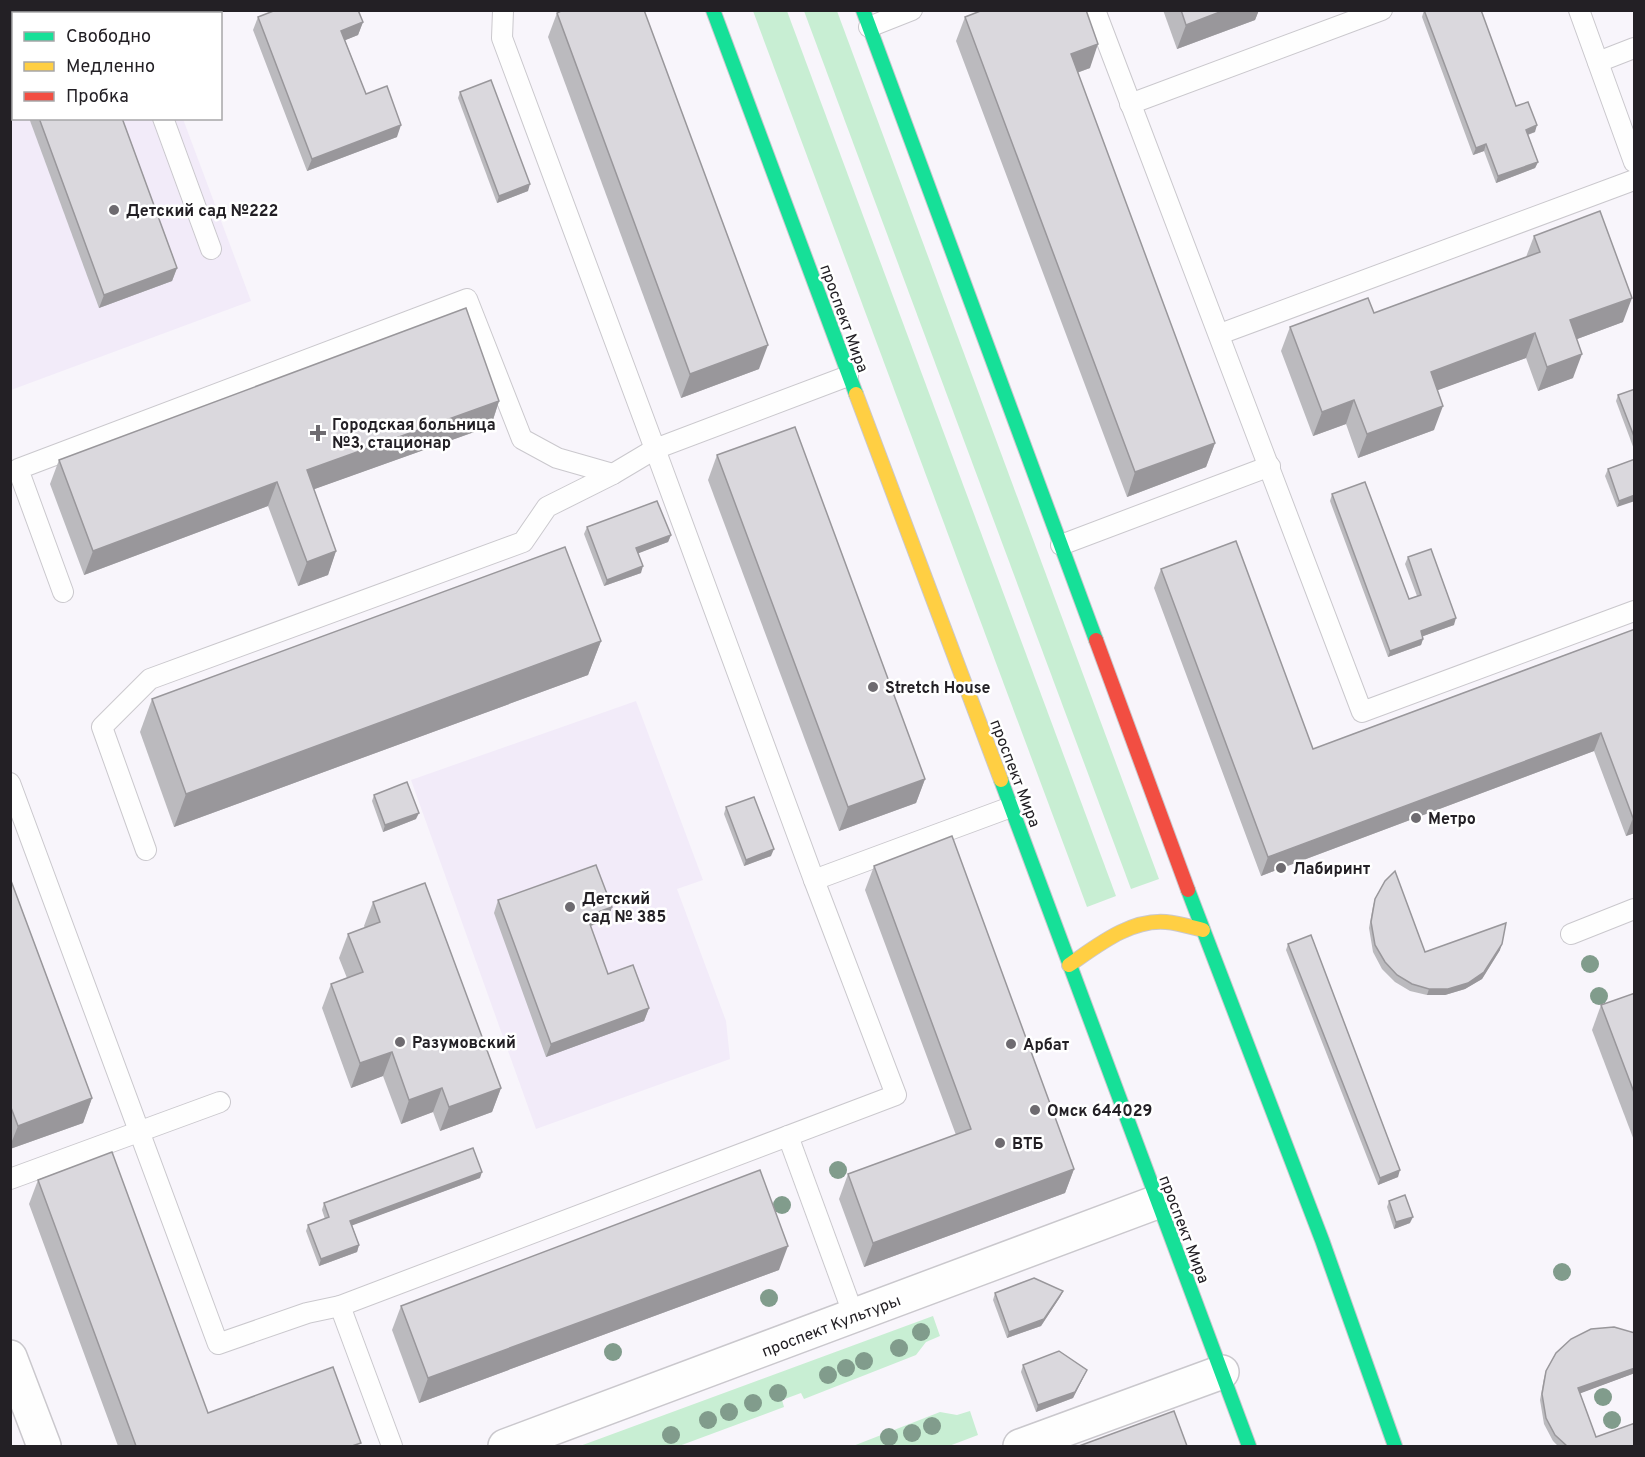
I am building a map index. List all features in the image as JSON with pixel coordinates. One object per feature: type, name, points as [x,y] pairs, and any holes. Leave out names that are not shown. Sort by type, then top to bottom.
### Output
[{"type":"main road","name":"проспект Мира","points":[[713,10],[1249,1446]]},
{"type":"main road","points":[[866,19],[1203,930],[1322,1240],[1395,1446]]},
{"type":"main road","points":[[1069,965],[1132,927],[1159,921],[1203,930]]},
{"type":"street","name":"проспект Культуры","points":[[505,1446],[1157,1203]]},
{"type":"street","points":[[10,1358],[44,1446]]},
{"type":"street","points":[[1020,1446],[1222,1372]]},
{"type":"lane","points":[[866,19],[912,10]]},
{"type":"lane","points":[[1095,10],[1362,712],[1635,611]]},
{"type":"lane","points":[[1130,104],[1382,10]]},
{"type":"lane","points":[[1579,10],[1635,162]]},
{"type":"lane","points":[[10,783],[218,1344],[307,1312],[340,1306],[896,1095],[502,38],[504,11]]},
{"type":"lane","points":[[1598,62],[1635,48]]},
{"type":"lane","points":[[164,120],[211,249]]},
{"type":"lane","points":[[1220,334],[1635,180]]},
{"type":"lane","points":[[63,592],[18,469],[467,299],[522,439],[557,458],[613,474]]},
{"type":"lane","points":[[146,850],[102,727],[150,679],[523,542],[547,507],[613,474],[655,449],[848,376]]},
{"type":"lane","points":[[1061,545],[1270,466]]},
{"type":"lane","points":[[814,880],[1011,807]]},
{"type":"lane","points":[[1571,934],[1635,909]]},
{"type":"lane","points":[[10,1179],[220,1102]]},
{"type":"lane","points":[[788,1136],[854,1316]]},
{"type":"lane","points":[[340,1306],[392,1446]]},
{"type":"shaded area","name":"Детский сад №222","points":[[11,11],[143,11],[12,12],[12,120],[183,120],[251,301],[11,390]]},
{"type":"shaded area","name":"Детский сад № 385","points":[[636,701],[703,880],[677,889],[726,1021],[730,1059],[536,1129],[411,780]]},
{"type":"green space","points":[[753,11],[787,11],[1116,896],[1087,907]]},
{"type":"green space","points":[[804,11],[837,11],[1159,879],[1131,889]]},
{"type":"green space","points":[[933,1316],[940,1336],[926,1342],[916,1355],[804,1399],[801,1393],[782,1400],[784,1407],[679,1446],[580,1446]]},
{"type":"green space","points":[[970,1411],[978,1435],[949,1446],[853,1446],[940,1412],[957,1415]]},
{"type":"building","points":[[276,10],[358,10],[363,22],[341,31],[366,94],[387,86],[401,125],[312,159],[258,17]]},
{"type":"building","points":[[563,10],[644,10],[768,345],[690,374],[557,13]]},
{"type":"building","points":[[983,10],[1086,10],[1098,44],[1071,54],[1215,443],[1135,472],[965,17]]},
{"type":"building","points":[[1181,10],[1225,10],[1186,25]]},
{"type":"building","points":[[1424,10],[1481,10],[1516,106],[1528,102],[1537,125],[1526,130],[1538,162],[1498,176],[1486,144],[1476,148]]},
{"type":"building","points":[[491,80],[530,184],[499,196],[460,92]]},
{"type":"building","points":[[40,120],[123,120],[177,268],[104,295]]},
{"type":"building","points":[[1600,211],[1632,298],[1570,320],[1582,354],[1547,367],[1535,333],[1431,372],[1443,406],[1367,434],[1354,400],[1322,412],[1290,327],[1368,298],[1374,313],[1540,252],[1534,236]]},
{"type":"building","points":[[466,308],[499,401],[307,470],[336,551],[307,562],[277,482],[93,551],[59,460]]},
{"type":"building","points":[[1635,389],[1635,439],[1618,395]]},
{"type":"building","points":[[795,427],[925,779],[848,807],[717,455]]},
{"type":"building","points":[[1635,459],[1635,495],[1619,501],[1608,469]]},
{"type":"building","points":[[1365,482],[1409,599],[1421,595],[1408,557],[1431,549],[1456,618],[1421,631],[1423,639],[1390,651],[1332,494]]},
{"type":"building","points":[[657,501],[671,535],[636,548],[643,566],[607,580],[587,527]]},
{"type":"building","points":[[1236,541],[1313,749],[1635,629],[1635,817],[1633,818],[1601,733],[1268,857],[1161,569]]},
{"type":"building","points":[[565,547],[601,641],[186,794],[152,699]]},
{"type":"building","points":[[407,782],[419,813],[385,825],[374,795]]},
{"type":"building","points":[[754,797],[774,849],[746,860],[726,807]]},
{"type":"building","points":[[952,836],[1074,1169],[873,1243],[848,1174],[971,1129],[874,866]]},
{"type":"building","points":[[596,865],[612,907],[587,916],[608,974],[633,965],[649,1008],[551,1044],[498,900]]},
{"type":"building","points":[[1395,871],[1425,952],[1506,923],[1502,944],[1484,972],[1468,983],[1448,989],[1429,989],[1412,984],[1397,975],[1385,962],[1375,945],[1371,922],[1375,899],[1385,881]]},
{"type":"building","points":[[10,878],[92,1098],[18,1126],[10,1105]]},
{"type":"building","name":"Разумовский","points":[[425,883],[501,1088],[449,1107],[442,1088],[409,1100],[392,1052],[360,1063],[331,984],[363,972],[348,934],[380,922],[373,902]]},
{"type":"building","points":[[1311,935],[1400,1170],[1380,1178],[1288,944]]},
{"type":"building","points":[[1635,993],[1635,1095],[1601,1005]]},
{"type":"building","points":[[473,1148],[482,1172],[350,1221],[359,1245],[321,1259],[308,1225],[329,1217],[324,1203]]},
{"type":"building","points":[[112,1152],[208,1413],[333,1367],[361,1443],[352,1446],[136,1446],[38,1180]]},
{"type":"building","points":[[760,1170],[788,1246],[428,1378],[401,1306]]},
{"type":"building","points":[[1405,1195],[1413,1217],[1396,1222],[1389,1201]]},
{"type":"building","points":[[1034,1278],[1063,1291],[1044,1319],[1009,1332],[995,1293]]},
{"type":"building","points":[[1614,1327],[1635,1333],[1635,1368],[1578,1388],[1596,1437],[1635,1423],[1635,1446],[1567,1446],[1555,1435],[1546,1418],[1542,1394],[1546,1371],[1556,1353],[1571,1339],[1591,1329]]},
{"type":"building","points":[[1059,1351],[1087,1370],[1075,1392],[1038,1405],[1023,1365]]},
{"type":"building","points":[[1174,1411],[1187,1446],[1079,1446]]},
{"type":"traffic: fast","points":[[713,10],[856,394]]},
{"type":"traffic: fast","points":[[863,10],[1096,640]]},
{"type":"traffic: fast","points":[[1001,780],[1249,1446]]},
{"type":"traffic: fast","points":[[1188,890],[1322,1240],[1395,1446]]},
{"type":"traffic: slow","points":[[856,394],[1001,780]]},
{"type":"traffic: slow","points":[[1069,965],[1114,935],[1140,925],[1166,922],[1203,930]]},
{"type":"traffic: jam","points":[[1096,640],[1188,890]]},
{"type":"place","name":"Детский сад №222","points":[[114,210]]},
{"type":"place","name":"Городская больница №3, стационар","points":[[318,433]]},
{"type":"place","name":"Stretch House","points":[[873,687]]},
{"type":"place","name":"Метро","points":[[1416,818]]},
{"type":"place","name":"Лабиринт","points":[[1281,868]]},
{"type":"place","name":"Детский сад № 385","points":[[570,907]]},
{"type":"place","name":"Разумовский","points":[[400,1042]]},
{"type":"place","name":"Арбат","points":[[1011,1044]]},
{"type":"place","name":"Омск 644029","points":[[1035,1110]]},
{"type":"place","name":"ВТБ","points":[[1000,1143]]}]
